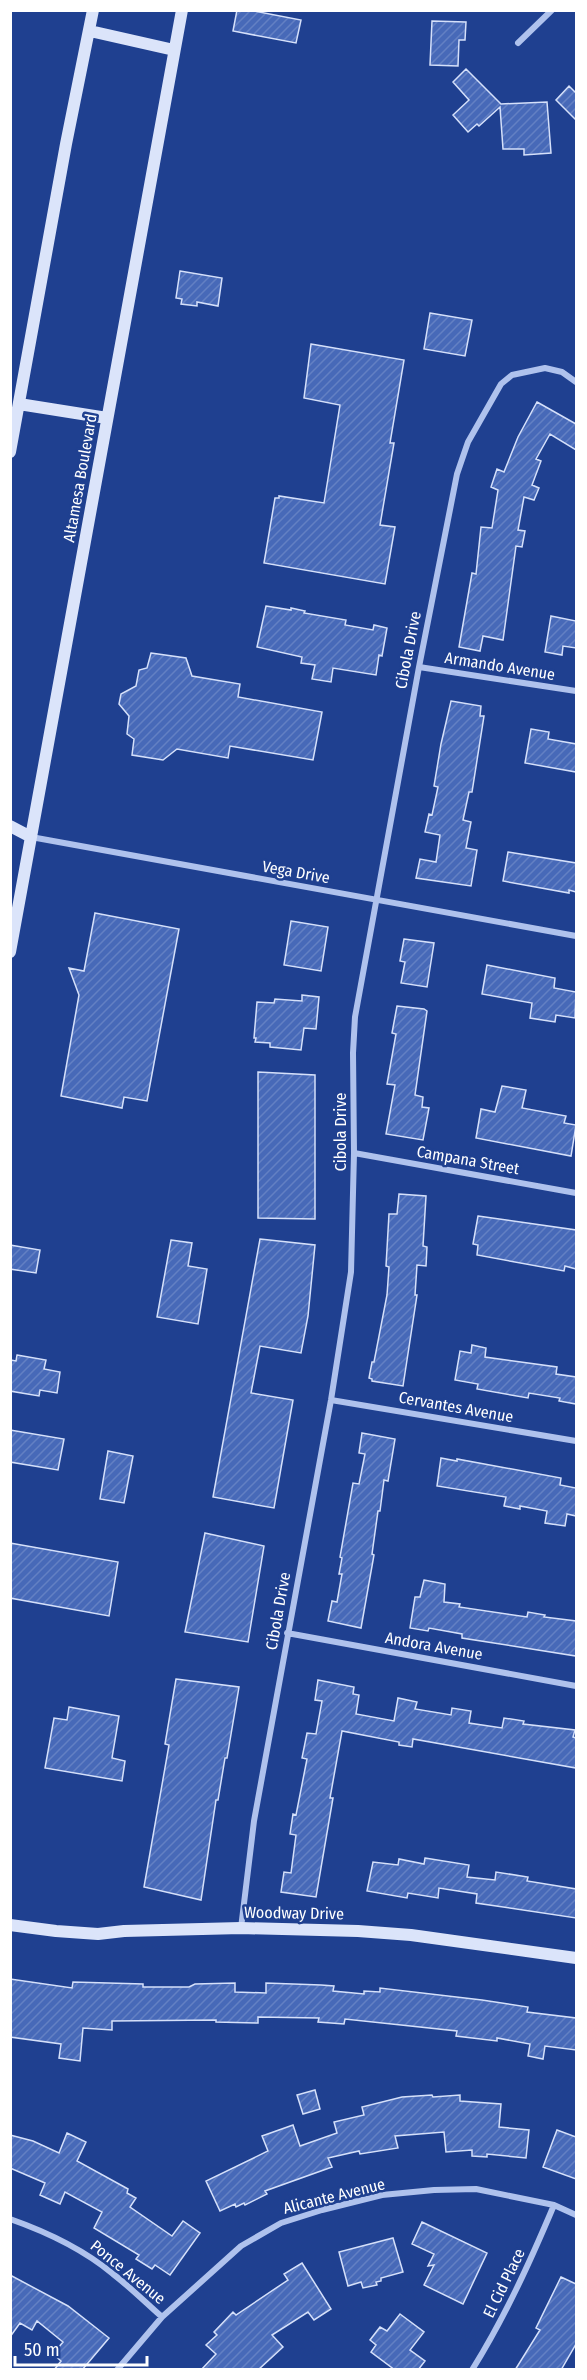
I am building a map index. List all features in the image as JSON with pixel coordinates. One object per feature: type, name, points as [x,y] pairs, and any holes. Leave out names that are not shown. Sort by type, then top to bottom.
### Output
[{"type":"main road","points":[[10,452],[66,144],[93,10]]},
{"type":"main road","name":"Altamesa Boulevard","points":[[10,952],[182,10]]},
{"type":"main road","points":[[90,31],[174,50]]},
{"type":"main road","points":[[19,404],[107,418]]},
{"type":"main road","points":[[10,826],[31,837]]},
{"type":"main road","name":"Woodway Drive","points":[[10,1925],[98,1934],[124,1931],[241,1928],[411,1935],[576,1958]]},
{"type":"street","points":[[518,43],[552,10]]},
{"type":"street","name":"Cibola Drive","points":[[241,1928],[254,1821],[331,1400],[351,1272],[355,1017],[457,474],[468,442],[501,384],[512,375],[545,368],[562,372],[576,382]]},
{"type":"street","name":"Armando Avenue","points":[[419,667],[576,691]]},
{"type":"street","name":"Vega Drive","points":[[10,833],[576,936]]},
{"type":"street","name":"Campana Street","points":[[354,1153],[576,1193]]},
{"type":"street","name":"Cervantes Avenue","points":[[331,1400],[576,1442]]},
{"type":"street","name":"Andora Avenue","points":[[287,1633],[576,1686]]},
{"type":"street","name":"Alicante Avenue","points":[[117,2370],[162,2318],[241,2246],[281,2223],[382,2195],[434,2190],[476,2189],[554,2205],[576,2215]]},
{"type":"street","name":"El Cid Place","points":[[472,2370],[489,2343],[526,2272],[554,2205]]},
{"type":"street","name":"Ponce Avenue","points":[[10,2219],[39,2229],[77,2248],[113,2273],[162,2318]]},
{"type":"building","points":[[237,10],[249,10],[301,20],[296,43],[233,31]]},
{"type":"building","points":[[432,21],[466,22],[465,40],[459,40],[458,66],[430,65]]},
{"type":"building","points":[[466,69],[501,104],[547,102],[551,153],[524,155],[524,149],[503,149],[500,107],[479,126],[477,124],[468,132],[453,115],[469,100],[453,82]]},
{"type":"building","points":[[569,86],[576,93],[576,120],[556,100]]},
{"type":"building","points":[[180,271],[222,278],[218,306],[197,302],[197,306],[181,304],[182,299],[176,298]]},
{"type":"building","points":[[430,313],[472,320],[465,356],[424,349]]},
{"type":"building","points":[[311,344],[404,360],[390,443],[394,443],[380,525],[395,527],[385,584],[264,563],[275,498],[279,496],[324,503],[340,405],[304,398]]},
{"type":"building","points":[[537,402],[576,424],[576,450],[550,434],[536,459],[541,461],[532,485],[539,488],[534,500],[524,497],[518,530],[525,531],[522,547],[516,546],[503,640],[483,636],[480,651],[459,647],[472,573],[476,574],[481,527],[492,528],[498,490],[491,487],[497,469],[504,472],[518,437]]},
{"type":"building","points":[[266,606],[291,610],[291,608],[305,611],[304,613],[346,620],[345,625],[373,630],[374,625],[387,628],[376,675],[333,668],[331,682],[312,679],[315,665],[301,663],[302,657],[257,647]]},
{"type":"building","points":[[551,616],[576,621],[576,648],[563,646],[562,655],[545,652]]},
{"type":"building","points":[[151,653],[186,658],[192,676],[240,684],[238,697],[322,712],[313,760],[230,746],[228,758],[177,749],[163,760],[132,755],[134,739],[127,734],[129,716],[119,704],[121,694],[136,686],[139,670],[147,668]]},
{"type":"building","points":[[451,701],[481,706],[480,716],[484,716],[472,792],[469,792],[463,820],[471,822],[466,848],[477,850],[471,886],[416,878],[420,859],[436,862],[440,835],[425,832],[429,814],[432,815],[438,787],[434,786]]},
{"type":"building","points":[[531,729],[549,732],[548,739],[576,744],[576,772],[525,763]]},
{"type":"building","points":[[508,852],[576,863],[576,892],[569,890],[569,893],[503,881]]},
{"type":"building","points":[[95,913],[179,929],[147,1101],[124,1097],[122,1108],[61,1096],[79,995],[69,968],[84,971]]},
{"type":"building","points":[[291,921],[328,927],[321,971],[284,965]]},
{"type":"building","points":[[404,939],[434,943],[427,987],[401,983],[405,962],[400,961]]},
{"type":"building","points":[[487,965],[555,978],[554,988],[576,992],[575,1018],[556,1015],[555,1022],[530,1018],[532,1003],[482,994]]},
{"type":"building","points":[[302,995],[319,997],[316,1029],[304,1028],[301,1050],[270,1047],[270,1043],[255,1042],[257,1002],[274,1003],[275,999],[302,1001]]},
{"type":"building","points":[[397,1006],[427,1011],[415,1095],[423,1097],[422,1107],[429,1108],[423,1140],[386,1134],[395,1085],[387,1084],[396,1034],[392,1033]]},
{"type":"building","points":[[258,1072],[315,1075],[315,1219],[258,1218]]},
{"type":"building","points":[[502,1086],[526,1090],[522,1108],[566,1116],[564,1123],[576,1125],[571,1156],[476,1138],[481,1109],[495,1112]]},
{"type":"building","points":[[399,1194],[426,1196],[423,1246],[427,1247],[426,1266],[417,1265],[415,1295],[417,1295],[403,1386],[372,1381],[369,1378],[387,1295],[389,1214],[397,1214]]},
{"type":"building","points":[[478,1216],[576,1230],[576,1269],[565,1266],[564,1271],[477,1255],[478,1245],[473,1244]]},
{"type":"building","points":[[260,1239],[315,1245],[308,1316],[301,1353],[260,1346],[251,1393],[293,1400],[274,1508],[213,1497]]},
{"type":"building","points":[[171,1240],[192,1243],[188,1266],[207,1269],[198,1324],[157,1317]]},
{"type":"building","points":[[10,1245],[40,1250],[36,1273],[10,1269]]},
{"type":"building","points":[[472,1345],[486,1348],[485,1357],[557,1367],[556,1374],[576,1377],[576,1404],[559,1401],[560,1398],[529,1393],[528,1398],[477,1389],[478,1384],[455,1380],[460,1351],[471,1353]]},
{"type":"building","points":[[17,1355],[46,1360],[44,1369],[60,1372],[57,1393],[40,1390],[39,1396],[10,1391],[10,1360],[16,1361]]},
{"type":"building","points":[[10,1430],[64,1439],[58,1470],[10,1462]]},
{"type":"building","points":[[362,1433],[395,1439],[388,1481],[384,1480],[380,1511],[378,1511],[372,1554],[374,1555],[361,1628],[328,1621],[332,1601],[337,1602],[342,1574],[339,1574],[342,1558],[340,1557],[353,1483],[359,1484],[365,1454],[359,1453]]},
{"type":"building","points":[[108,1451],[133,1456],[124,1503],[100,1499]]},
{"type":"building","points":[[441,1458],[561,1478],[560,1485],[576,1488],[576,1516],[567,1514],[565,1526],[545,1523],[547,1511],[520,1506],[520,1509],[504,1506],[506,1497],[437,1486]]},
{"type":"building","points":[[205,1533],[264,1546],[248,1642],[185,1632]]},
{"type":"building","points":[[10,1543],[118,1562],[109,1616],[10,1598]]},
{"type":"building","points":[[424,1580],[445,1584],[444,1602],[460,1604],[459,1607],[527,1617],[528,1612],[545,1615],[544,1617],[576,1621],[576,1656],[462,1638],[462,1634],[429,1628],[428,1631],[410,1628],[415,1597],[420,1597]]},
{"type":"building","points":[[176,1679],[239,1687],[227,1758],[225,1758],[218,1800],[216,1800],[201,1900],[144,1887],[169,1745],[165,1744]]},
{"type":"building","points":[[318,1680],[354,1687],[353,1694],[359,1695],[356,1714],[394,1721],[398,1698],[417,1702],[415,1709],[451,1715],[452,1708],[471,1711],[469,1723],[502,1728],[504,1718],[524,1721],[523,1724],[575,1730],[573,1737],[576,1738],[576,1768],[413,1739],[412,1747],[399,1745],[399,1742],[342,1731],[316,1897],[281,1892],[284,1872],[291,1873],[296,1835],[290,1834],[307,1759],[302,1758],[307,1733],[316,1734],[322,1701],[315,1700]]},
{"type":"building","points":[[69,1707],[119,1716],[112,1758],[125,1761],[122,1781],[45,1768],[54,1718],[67,1720]]},
{"type":"building","points":[[425,1858],[469,1865],[467,1877],[495,1880],[496,1872],[528,1877],[527,1881],[576,1889],[576,1918],[476,1903],[477,1894],[439,1888],[438,1898],[408,1893],[407,1898],[367,1891],[373,1862],[398,1865],[399,1859],[424,1864]]},
{"type":"building","points":[[10,1979],[72,1988],[73,1982],[143,1984],[143,1987],[189,1987],[195,1984],[235,1983],[235,1992],[266,1993],[266,1983],[321,1985],[334,1986],[333,1991],[364,1994],[364,1991],[380,1992],[380,1988],[482,2000],[528,2007],[527,2012],[576,2018],[576,2050],[545,2046],[543,2059],[528,2056],[530,2044],[497,2038],[497,2041],[456,2036],[457,2031],[345,2019],[344,2024],[318,2022],[319,2018],[258,2017],[258,2023],[216,2022],[216,2020],[112,2021],[112,2030],[83,2028],[80,2061],[59,2058],[61,2044],[10,2037]]},
{"type":"building","points":[[315,2090],[320,2109],[303,2114],[297,2095]]},
{"type":"building","points":[[432,2095],[433,2097],[460,2095],[460,2101],[501,2104],[499,2127],[529,2130],[526,2158],[487,2154],[487,2157],[472,2156],[472,2150],[446,2152],[444,2132],[395,2136],[398,2148],[360,2154],[359,2151],[328,2158],[332,2167],[265,2191],[267,2194],[245,2205],[244,2203],[236,2207],[235,2204],[220,2211],[206,2181],[268,2151],[262,2136],[293,2125],[300,2146],[337,2133],[334,2122],[364,2115],[362,2107],[402,2097]]},
{"type":"building","points":[[557,2130],[576,2137],[576,2179],[543,2167]]},
{"type":"building","points":[[67,2133],[86,2142],[77,2161],[128,2189],[127,2193],[136,2198],[130,2207],[172,2236],[183,2221],[200,2233],[170,2275],[155,2265],[152,2269],[136,2259],[139,2255],[94,2228],[102,2212],[65,2192],[60,2204],[40,2195],[45,2183],[10,2168],[10,2135],[33,2141],[59,2153]]},
{"type":"building","points":[[422,2222],[487,2253],[463,2304],[424,2285],[434,2265],[428,2266],[434,2254],[412,2244]]},
{"type":"building","points":[[393,2238],[403,2272],[381,2278],[381,2281],[376,2282],[377,2285],[363,2288],[361,2282],[348,2286],[339,2252]]},
{"type":"building","points":[[302,2263],[331,2309],[314,2320],[308,2312],[272,2335],[283,2347],[258,2370],[201,2370],[216,2354],[206,2345],[217,2335],[214,2332],[233,2312],[236,2315],[288,2280],[284,2274]]},
{"type":"building","points":[[10,2275],[68,2306],[109,2338],[82,2370],[54,2370],[61,2361],[53,2354],[63,2342],[37,2321],[32,2330],[20,2323],[10,2337]]},
{"type":"building","points":[[561,2277],[576,2284],[576,2344],[561,2370],[515,2370],[540,2330],[536,2328]]},
{"type":"building","points":[[400,2314],[424,2332],[410,2350],[425,2361],[418,2370],[395,2370],[371,2352],[376,2345],[370,2340],[380,2327],[387,2331]]}]
